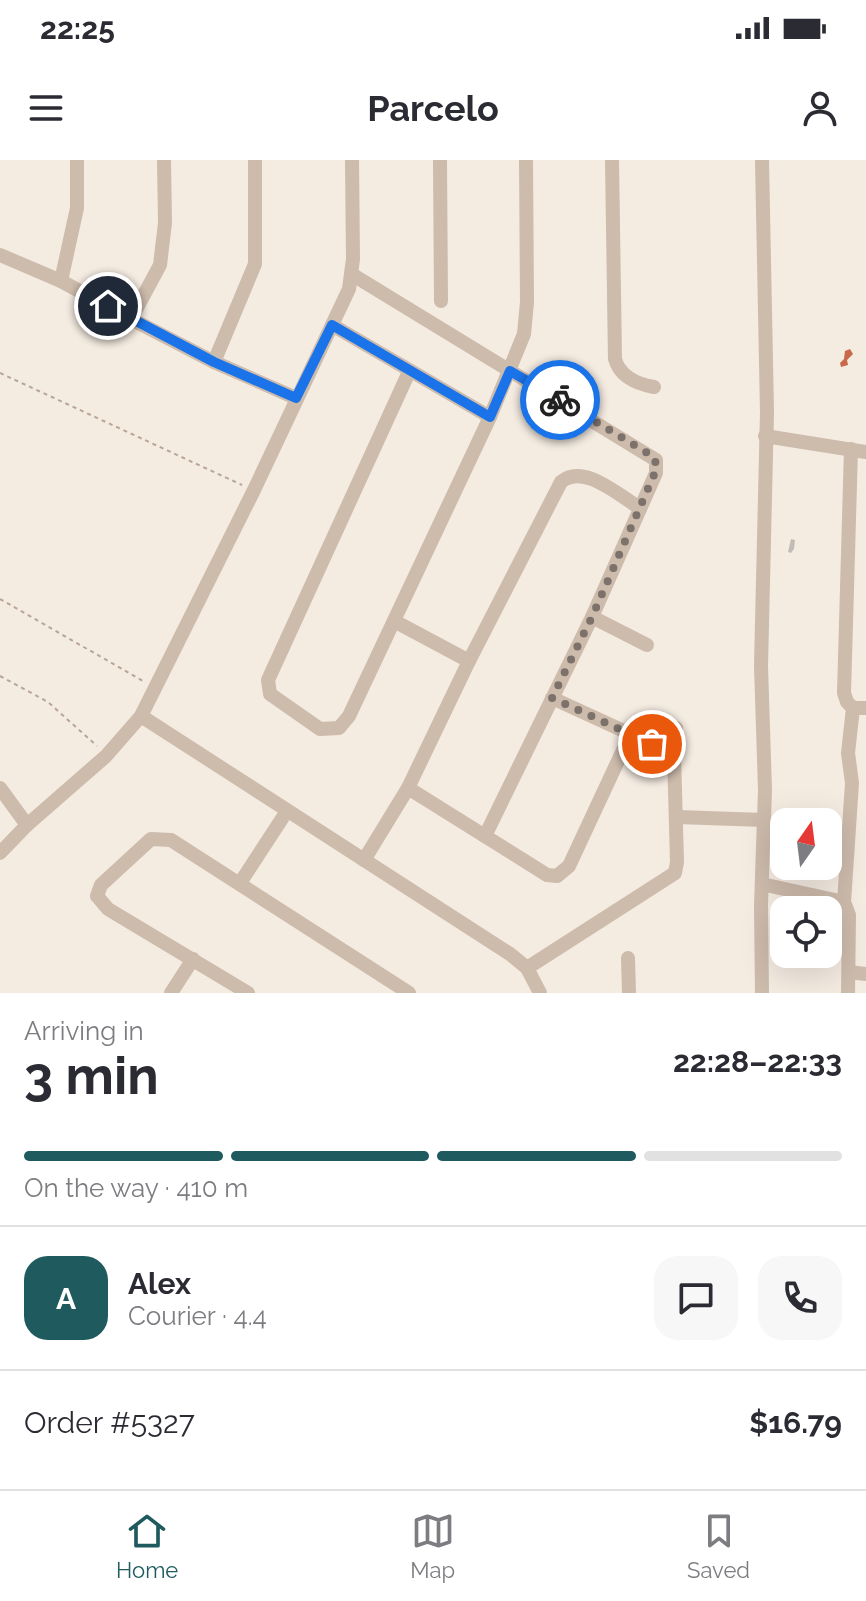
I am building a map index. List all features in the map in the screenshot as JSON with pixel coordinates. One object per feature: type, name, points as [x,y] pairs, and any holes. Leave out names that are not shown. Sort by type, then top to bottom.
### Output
[{"type":"street","points":[[61,281],[77,208],[77,160]]},
{"type":"street","points":[[131,319],[160,265],[165,223],[164,160]]},
{"type":"street","points":[[214,362],[255,264],[255,160]]},
{"type":"street","points":[[0,853],[27,825],[106,756],[141,716],[345,300],[353,275],[352,160]]},
{"type":"street","points":[[440,160],[441,301]]},
{"type":"street","points":[[409,372],[271,674],[270,694],[320,729],[339,728],[349,716],[396,622],[490,417],[524,334],[526,160]]},
{"type":"street","points":[[612,160],[615,359],[624,375],[654,387]]},
{"type":"street","points":[[762,160],[765,436],[761,666],[764,820],[762,993]]},
{"type":"street","points":[[0,255],[61,281],[214,362],[296,398]]},
{"type":"street","points":[[353,275],[654,457],[656,473],[592,617],[485,836]]},
{"type":"street","points":[[332,325],[490,417]]},
{"type":"street","points":[[765,436],[858,451],[844,693],[847,702],[859,708],[848,753],[852,783],[844,902],[849,915],[848,993]]},
{"type":"street","points":[[364,860],[408,788],[561,482],[571,475],[582,475],[640,508]]},
{"type":"street","points":[[592,617],[647,645]]},
{"type":"street","points":[[396,622],[469,661]]},
{"type":"street","points":[[552,698],[674,754]]},
{"type":"street","points":[[141,716],[510,954],[527,968],[540,993]]},
{"type":"street","points":[[527,968],[674,875],[677,862],[676,728]]},
{"type":"street","points":[[408,788],[547,875],[561,874],[569,866],[631,733]]},
{"type":"street","points":[[0,788],[27,825]]},
{"type":"street","points":[[240,883],[287,811]]},
{"type":"street","points":[[677,817],[764,820]]},
{"type":"street","points":[[248,993],[108,909],[99,900],[98,889],[147,842],[161,838],[175,843],[240,883],[409,993]]},
{"type":"street","points":[[762,884],[844,902]]},
{"type":"street","points":[[628,958],[629,993]]},
{"type":"street","points":[[171,993],[193,959]]},
{"type":"street","points":[[849,972],[866,974]]},
{"type":"path","points":[[0,373],[254,490]]},
{"type":"path","points":[[0,599],[155,688]]},
{"type":"path","points":[[0,676],[48,702],[80,728],[106,756]]},
{"type":"building","points":[[850,349],[853,354],[847,360],[848,365],[841,367],[845,351]]},
{"type":"way so far","points":[[560,400],[654,457],[657,468],[592,617],[552,698],[652,744]]},
{"type":"route","points":[[108,306],[214,362],[296,398],[332,325],[490,417],[510,371],[560,400]]}]
